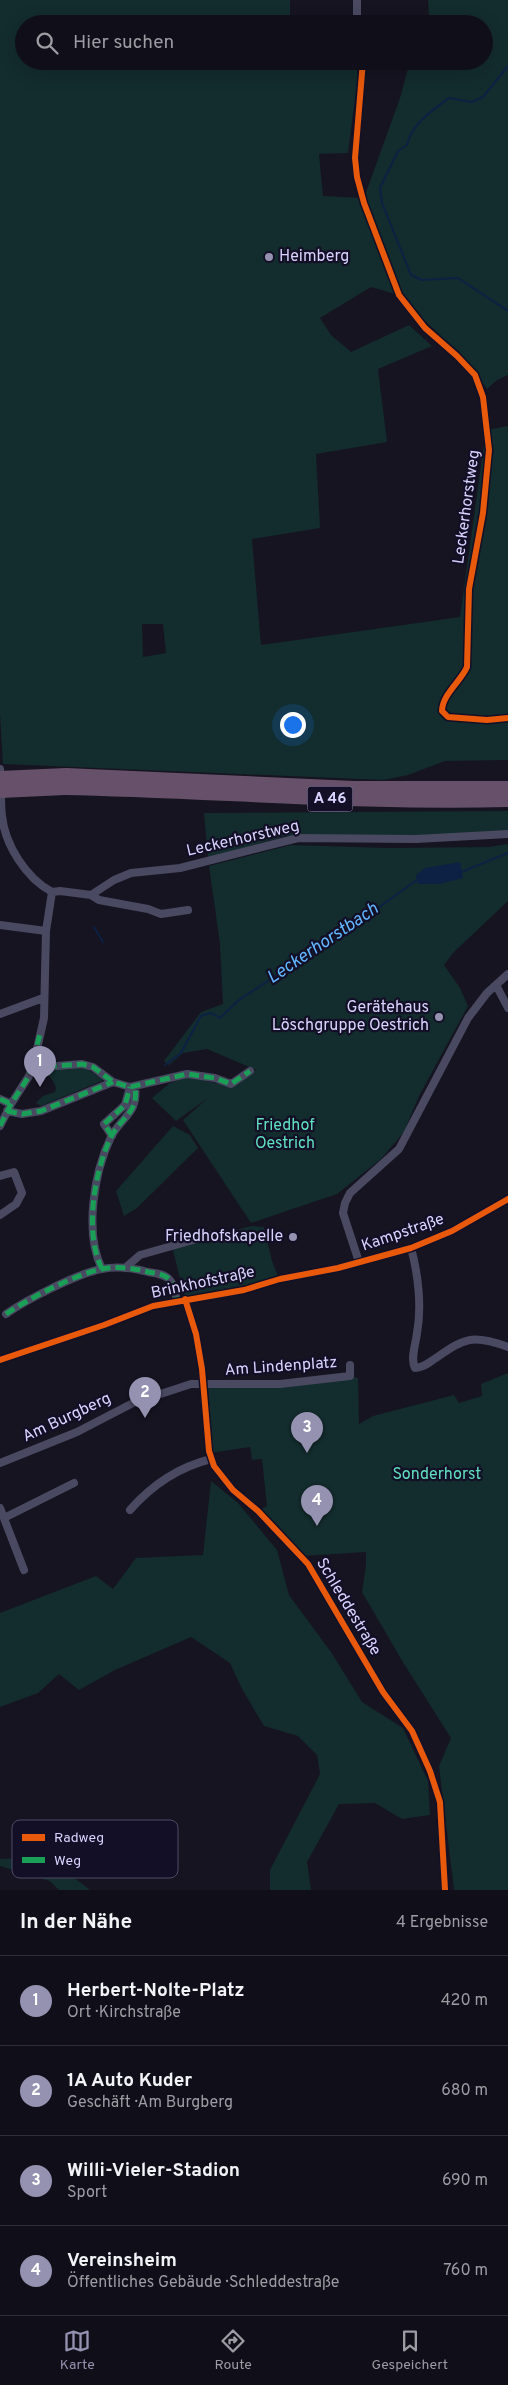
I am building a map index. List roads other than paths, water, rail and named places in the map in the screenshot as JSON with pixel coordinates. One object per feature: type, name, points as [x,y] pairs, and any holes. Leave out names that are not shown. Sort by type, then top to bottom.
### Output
[{"type":"highway","name":"A 46","points":[[0,778],[153,790],[386,802],[508,800]]},
{"type":"highway","points":[[354,788],[423,779]]},
{"type":"highway","name":"A 46","points":[[0,790],[65,782],[354,788],[508,788]]},
{"type":"street","points":[[357,0],[357,15]]},
{"type":"street","name":"Leckerhorstweg","points":[[361,70],[355,158],[357,177],[364,203],[399,295],[416,318],[467,365],[478,380],[488,427],[487,477],[469,589],[468,667],[464,676],[444,702],[442,711],[448,717],[488,720],[508,718]]},
{"type":"street","points":[[0,769],[2,816],[11,845],[26,871],[42,887],[52,892],[60,891],[77,895],[91,895],[99,900],[148,909],[161,914],[188,910]]},
{"type":"street","name":"Leckerhorstweg","points":[[91,895],[114,880],[132,873],[180,868],[298,838],[416,838],[508,834]]},
{"type":"street","points":[[0,1126],[32,1068],[44,1018],[46,931],[52,892]]},
{"type":"street","points":[[0,924],[46,931]]},
{"type":"street","points":[[359,1262],[343,1213],[344,1202],[350,1193],[399,1149],[410,1131],[437,1073],[468,1018],[478,1004],[508,974]]},
{"type":"street","points":[[496,985],[508,1008]]},
{"type":"street","points":[[0,1014],[43,998]]},
{"type":"street","points":[[32,1068],[82,1064],[93,1067],[113,1082],[135,1087],[187,1074],[215,1078],[231,1084],[250,1070]]},
{"type":"street","points":[[0,1099],[9,1108],[22,1114],[41,1111],[113,1082]]},
{"type":"street","points":[[112,1136],[104,1124],[125,1104],[135,1087]]},
{"type":"street","points":[[102,1269],[94,1246],[93,1212],[98,1170],[112,1136],[134,1106],[135,1087]]},
{"type":"street","points":[[0,1176],[14,1172],[22,1193],[16,1204],[0,1215]]},
{"type":"street","name":"Kampstraße","points":[[359,1262],[411,1248],[452,1231],[508,1199]]},
{"type":"street","points":[[125,1268],[140,1255],[211,1235]]},
{"type":"street","points":[[411,1248],[416,1270],[419,1325],[414,1357],[416,1368],[426,1365],[467,1339],[494,1342],[508,1346]]},
{"type":"street","name":"Brinkhofstraße","points":[[0,1360],[104,1326],[153,1306],[185,1299],[237,1292],[280,1279],[359,1262]]},
{"type":"street","points":[[6,1314],[52,1289],[102,1269],[125,1268],[165,1276],[173,1284],[177,1301]]},
{"type":"street","name":"Schleddestraße","points":[[185,1299],[196,1334],[211,1459],[225,1481],[258,1511],[308,1564],[361,1657],[419,1744],[440,1802],[445,1890]]},
{"type":"street","name":"Am Lindenplatz","points":[[203,1383],[234,1385],[280,1384],[330,1379],[350,1376],[350,1365]]},
{"type":"street","name":"Am Burgberg","points":[[0,1463],[77,1432],[133,1403],[191,1384],[203,1383]]},
{"type":"street","points":[[130,1510],[147,1491],[164,1480],[211,1459]]},
{"type":"street","points":[[4,1518],[74,1483]]},
{"type":"street","points":[[0,1508],[24,1570]]},
{"type":"water","points":[[460,862],[463,878],[439,884],[418,884],[416,875],[425,868]]},
{"type":"waterway","name":"Leckerhorstbach","points":[[508,66],[483,97],[472,102],[449,98],[424,118],[413,130],[407,145],[398,151],[380,188],[382,203],[411,275],[422,280],[458,278],[508,311]]},
{"type":"waterway","name":"Leckerhorstbach","points":[[459,873],[508,853]]},
{"type":"waterway","name":"Leckerhorstbach","points":[[165,1065],[181,1053],[201,1016],[211,1013],[220,1018],[239,1000],[367,916],[418,879]]},
{"type":"waterway","points":[[94,927],[103,942]]},
{"type":"place","name":"Heimberg","points":[[269,257]]},
{"type":"place","name":"Gerätehaus Löschgruppe Oestrich","points":[[439,1017]]},
{"type":"place","name":"Herbert-Nolte-Platz","points":[[40,1087]]},
{"type":"place","name":"Friedhofskapelle","points":[[293,1237]]},
{"type":"place","name":"1A Auto Kuder","points":[[145,1418]]},
{"type":"place","name":"Willi-Vieler-Stadion","points":[[307,1453]]},
{"type":"place","name":"Vereinsheim","points":[[317,1526]]},
{"type":"park label","name":"Friedhof Oestrich","points":[[285,1135]]},
{"type":"park label","name":"Sonderhorst","points":[[437,1475]]}]
